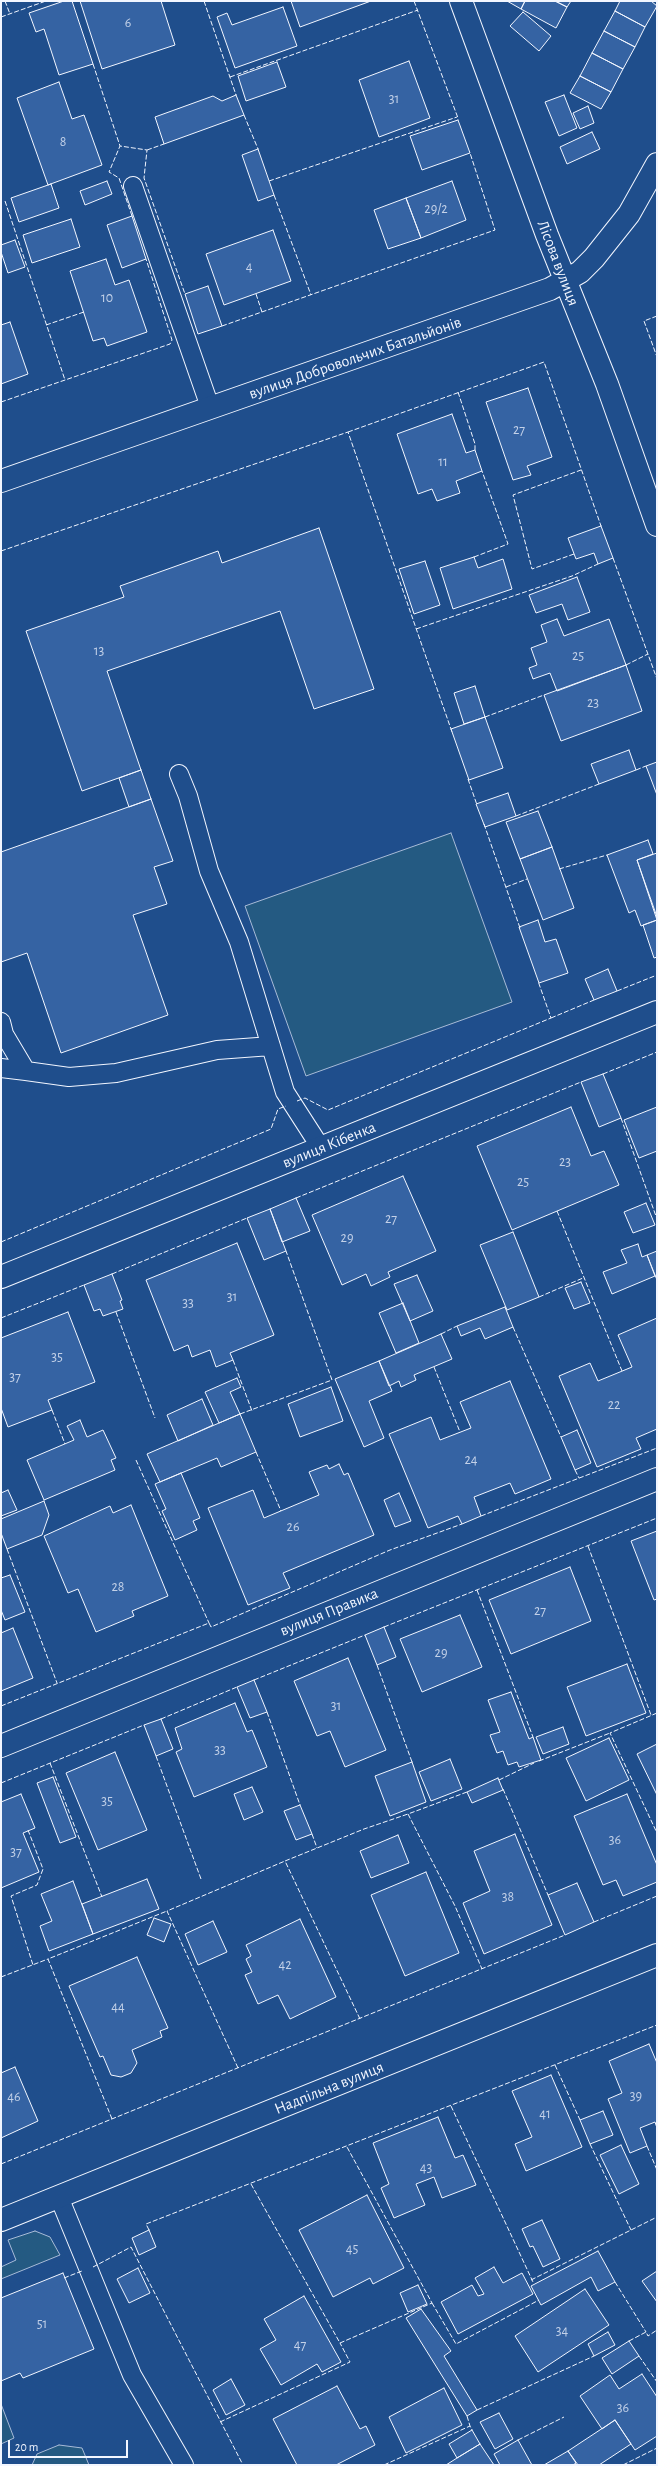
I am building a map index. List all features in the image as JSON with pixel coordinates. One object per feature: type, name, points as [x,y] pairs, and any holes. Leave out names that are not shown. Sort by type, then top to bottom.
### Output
[{"type":"street","name":"Лісова вулиця","points":[[461,1],[565,282],[607,384],[657,525]]},
{"type":"street","name":"вулиця Добровольчих Батальйонів","points":[[1,481],[210,407],[534,296],[565,282],[580,272],[598,254],[652,186],[657,164]]},
{"type":"street","name":"вулиця Кібенка","points":[[1,1277],[657,1012]]},
{"type":"street","name":"вулиця Правика","points":[[1,1746],[657,1479]]},
{"type":"street","name":"Надпільна вулиця","points":[[1,2220],[657,1955]]},
{"type":"lane","points":[[133,186],[210,407]]},
{"type":"lane","points":[[179,774],[188,796],[209,871],[239,942],[285,1092],[321,1148]]},
{"type":"lane","points":[[1,1022],[4,1034],[26,1071]]},
{"type":"lane","points":[[1,1068],[69,1077],[116,1073],[217,1050],[271,1046]]},
{"type":"lane","points":[[59,2197],[129,2370],[184,2465]]},
{"type":"shaded area","points":[[451,833],[512,1002],[306,1076],[245,906]]},
{"type":"shaded area","points":[[35,2231],[50,2237],[60,2255],[1,2279],[1,2267],[16,2260],[8,2240]]},
{"type":"shaded area","points":[[1,2404],[14,2438],[1,2444]]},
{"type":"shaded area","points":[[59,2445],[82,2448],[89,2465],[32,2465],[37,2454]]},
{"type":"building","points":[[64,1],[72,1],[93,64],[59,75],[44,29],[36,32],[29,13]]},
{"type":"building","points":[[80,1],[161,1],[175,45],[102,69]]},
{"type":"building","points":[[291,1],[371,1],[300,27]]},
{"type":"building","points":[[507,1],[525,1],[521,9]]},
{"type":"building","points":[[525,1],[555,1],[567,7],[556,28],[521,9]]},
{"type":"building","points":[[555,1],[571,1],[567,7]]},
{"type":"building","points":[[620,1],[651,1],[657,6],[645,27],[615,11]]},
{"type":"building","points":[[283,7],[297,46],[235,68],[217,17],[227,13],[232,25]]},
{"type":"building","points":[[615,11],[645,27],[635,47],[604,31]]},
{"type":"building","points":[[523,12],[551,36],[539,51],[510,26]]},
{"type":"building","points":[[604,31],[635,47],[623,69],[592,53]]},
{"type":"building","points":[[592,53],[623,69],[611,92],[580,76]]},
{"type":"building","points":[[409,61],[430,118],[379,137],[359,80]]},
{"type":"building","points":[[277,62],[286,87],[246,101],[238,76]]},
{"type":"building","points":[[580,76],[611,92],[601,109],[570,93]]},
{"type":"building","points":[[59,82],[72,119],[84,115],[102,165],[48,185],[17,98]]},
{"type":"building","points":[[236,95],[244,115],[164,144],[155,117],[213,96],[222,101]]},
{"type":"building","points":[[564,95],[577,128],[559,136],[545,102]]},
{"type":"building","points":[[588,106],[594,123],[580,129],[573,113]]},
{"type":"building","points":[[458,120],[470,153],[422,170],[410,136]]},
{"type":"building","points":[[592,132],[600,149],[567,164],[560,147]]},
{"type":"building","points":[[258,149],[274,195],[258,201],[242,155]]},
{"type":"building","points":[[107,181],[112,194],[85,205],[80,191]]},
{"type":"building","points":[[452,181],[466,220],[421,238],[406,198]]},
{"type":"building","points":[[51,184],[59,208],[19,222],[11,198]]},
{"type":"building","points":[[406,198],[421,238],[388,249],[374,210]]},
{"type":"building","points":[[132,216],[146,259],[122,268],[107,225]]},
{"type":"building","points":[[71,219],[80,247],[32,263],[23,235]]},
{"type":"building","points":[[273,230],[291,281],[224,305],[206,254]]},
{"type":"building","points":[[15,240],[25,267],[8,273],[1,252],[1,245]]},
{"type":"building","points":[[106,259],[115,285],[129,280],[147,332],[107,346],[104,338],[93,341],[70,271]]},
{"type":"building","points":[[208,286],[222,326],[198,334],[185,294]]},
{"type":"building","points":[[10,322],[28,374],[1,384],[1,325]]},
{"type":"building","points":[[528,388],[552,457],[527,466],[531,475],[513,480],[486,402]]},
{"type":"building","points":[[452,414],[466,453],[475,450],[482,471],[456,481],[460,493],[437,501],[432,489],[418,494],[397,434]]},
{"type":"building","points":[[601,526],[613,558],[598,564],[594,553],[576,559],[568,538]]},
{"type":"building","points":[[319,528],[374,689],[314,709],[280,611],[107,671],[141,770],[82,791],[26,631],[124,597],[120,586],[218,551],[222,563]]},
{"type":"building","points":[[474,557],[478,568],[503,559],[512,589],[453,609],[440,568]]},
{"type":"building","points":[[425,561],[440,605],[414,614],[399,569]]},
{"type":"building","points":[[577,577],[590,612],[568,620],[562,604],[536,613],[529,595]]},
{"type":"building","points":[[557,619],[564,636],[609,619],[626,665],[557,691],[550,673],[533,679],[529,668],[537,665],[531,648],[547,642],[541,625]]},
{"type":"building","points":[[626,665],[642,711],[561,741],[544,695]]},
{"type":"building","points":[[475,686],[485,717],[464,724],[454,693]]},
{"type":"building","points":[[485,717],[503,768],[469,780],[451,729]]},
{"type":"building","points":[[629,750],[636,770],[599,784],[591,764]]},
{"type":"building","points":[[657,762],[657,795],[646,766]]},
{"type":"building","points":[[141,770],[151,799],[129,807],[119,778]]},
{"type":"building","points":[[508,793],[516,816],[485,827],[476,804]]},
{"type":"building","points":[[151,799],[173,861],[154,867],[167,904],[133,915],[168,1015],[61,1053],[27,953],[1,962],[1,852]]},
{"type":"building","points":[[538,811],[552,847],[520,859],[506,822]]},
{"type":"building","points":[[648,840],[653,854],[637,860],[657,920],[641,926],[635,910],[629,913],[607,855]]},
{"type":"building","points":[[552,847],[574,908],[543,920],[520,859]]},
{"type":"building","points":[[657,853],[657,917],[637,860]]},
{"type":"building","points":[[538,920],[545,942],[556,939],[568,973],[539,983],[519,927]]},
{"type":"building","points":[[657,920],[657,957],[654,958],[643,925]]},
{"type":"building","points":[[608,969],[617,991],[594,1000],[585,979]]},
{"type":"building","points":[[603,1074],[621,1118],[599,1127],[581,1082]]},
{"type":"building","points":[[571,1107],[591,1156],[604,1151],[619,1185],[512,1230],[477,1146]]},
{"type":"building","points":[[657,1107],[657,1151],[639,1158],[624,1120]]},
{"type":"building","points":[[403,1176],[436,1251],[388,1272],[390,1277],[371,1286],[366,1274],[342,1285],[312,1215]]},
{"type":"building","points":[[296,1198],[310,1231],[282,1242],[270,1209]]},
{"type":"building","points":[[646,1203],[655,1225],[633,1233],[624,1212]]},
{"type":"building","points":[[270,1209],[286,1251],[264,1260],[247,1218]]},
{"type":"building","points":[[513,1232],[539,1297],[507,1310],[480,1245]]},
{"type":"building","points":[[237,1243],[274,1335],[230,1353],[233,1360],[216,1367],[210,1350],[192,1357],[188,1345],[174,1351],[146,1280]]},
{"type":"building","points":[[638,1244],[642,1257],[647,1255],[655,1276],[612,1294],[603,1272],[627,1263],[621,1250]]},
{"type":"building","points":[[657,1251],[657,1280],[647,1255]]},
{"type":"building","points":[[112,1274],[122,1300],[120,1301],[123,1309],[103,1316],[100,1309],[94,1311],[84,1285]]},
{"type":"building","points":[[417,1275],[433,1311],[410,1321],[394,1284]]},
{"type":"building","points":[[581,1282],[590,1303],[574,1309],[565,1288]]},
{"type":"building","points":[[403,1303],[419,1343],[396,1353],[379,1313]]},
{"type":"building","points":[[505,1307],[513,1327],[485,1339],[480,1328],[461,1336],[457,1326]]},
{"type":"building","points":[[68,1312],[95,1382],[48,1400],[52,1410],[8,1427],[1,1408],[1,1338]]},
{"type":"building","points":[[657,1318],[657,1429],[636,1438],[641,1449],[597,1467],[559,1376],[590,1363],[598,1381],[632,1367],[618,1335]]},
{"type":"building","points":[[441,1334],[452,1359],[414,1375],[416,1380],[401,1387],[399,1381],[389,1386],[379,1361]]},
{"type":"building","points":[[379,1361],[392,1391],[369,1401],[384,1438],[364,1447],[335,1379]]},
{"type":"building","points":[[237,1378],[241,1387],[230,1392],[240,1414],[219,1423],[205,1392]]},
{"type":"building","points":[[510,1381],[551,1479],[515,1494],[510,1483],[474,1497],[481,1516],[462,1524],[458,1516],[428,1528],[389,1434],[431,1417],[440,1440],[471,1428],[460,1402]]},
{"type":"building","points":[[331,1387],[343,1421],[300,1437],[288,1404]]},
{"type":"building","points":[[202,1399],[213,1425],[178,1441],[167,1415]]},
{"type":"building","points":[[240,1414],[256,1452],[221,1467],[217,1458],[160,1482],[147,1454]]},
{"type":"building","points":[[80,1420],[87,1437],[103,1430],[116,1458],[111,1460],[115,1470],[44,1500],[27,1460],[74,1440],[67,1426]]},
{"type":"building","points":[[577,1430],[591,1463],[575,1470],[561,1437]]},
{"type":"building","points":[[339,1464],[344,1475],[348,1473],[374,1535],[283,1573],[290,1588],[248,1605],[208,1508],[253,1490],[264,1518],[319,1495],[309,1472],[327,1465],[329,1469]]},
{"type":"building","points":[[181,1473],[200,1518],[193,1521],[197,1530],[175,1540],[162,1511],[166,1509],[155,1484]]},
{"type":"building","points":[[8,1490],[17,1510],[1,1516],[1,1493]]},
{"type":"building","points":[[399,1493],[411,1521],[395,1527],[384,1500]]},
{"type":"building","points":[[44,1501],[49,1515],[42,1535],[7,1549],[1,1533],[1,1519]]},
{"type":"building","points":[[131,1505],[168,1596],[132,1611],[134,1616],[96,1632],[78,1589],[68,1593],[44,1536],[110,1506],[113,1513]]},
{"type":"building","points":[[657,1531],[657,1599],[654,1600],[631,1541]]},
{"type":"building","points":[[570,1567],[591,1621],[511,1654],[489,1600]]},
{"type":"building","points":[[10,1575],[25,1612],[5,1620],[1,1610],[1,1578]]},
{"type":"building","points":[[460,1615],[482,1667],[422,1692],[400,1639]]},
{"type":"building","points":[[384,1627],[396,1657],[377,1665],[365,1635]]},
{"type":"building","points":[[13,1628],[33,1678],[1,1691],[1,1633]]},
{"type":"building","points":[[348,1658],[386,1750],[345,1767],[330,1731],[317,1736],[294,1681]]},
{"type":"building","points":[[627,1664],[646,1713],[586,1736],[567,1687]]},
{"type":"building","points":[[254,1680],[267,1712],[250,1718],[237,1687]]},
{"type":"building","points":[[511,1692],[529,1739],[533,1737],[541,1760],[519,1767],[517,1762],[508,1765],[503,1751],[497,1753],[490,1735],[500,1732],[488,1700]]},
{"type":"building","points":[[235,1703],[247,1732],[252,1730],[267,1767],[194,1797],[176,1752],[182,1749],[175,1728]]},
{"type":"building","points":[[161,1719],[173,1749],[156,1756],[144,1725]]},
{"type":"building","points":[[563,1727],[569,1744],[543,1754],[536,1737]]},
{"type":"building","points":[[609,1738],[629,1780],[586,1801],[566,1758]]},
{"type":"building","points":[[657,1744],[657,1795],[637,1754]]},
{"type":"building","points":[[115,1752],[147,1830],[98,1850],[66,1773]]},
{"type":"building","points":[[450,1759],[462,1789],[431,1801],[419,1772]]},
{"type":"building","points":[[412,1762],[426,1802],[390,1816],[375,1776]]},
{"type":"building","points":[[53,1777],[76,1837],[60,1843],[37,1783]]},
{"type":"building","points":[[498,1778],[503,1790],[472,1803],[467,1792]]},
{"type":"building","points":[[252,1787],[263,1812],[244,1820],[234,1794]]},
{"type":"building","points":[[21,1794],[35,1828],[23,1833],[39,1872],[1,1888],[1,1802]]},
{"type":"building","points":[[627,1794],[657,1865],[657,1882],[623,1896],[616,1880],[603,1885],[574,1816]]},
{"type":"building","points":[[300,1805],[312,1834],[296,1840],[284,1811]]},
{"type":"building","points":[[515,1834],[552,1925],[484,1954],[463,1903],[490,1891],[474,1851]]},
{"type":"building","points":[[398,1835],[409,1863],[371,1878],[360,1851]]},
{"type":"building","points":[[426,1872],[459,1953],[405,1976],[371,1895]]},
{"type":"building","points":[[147,1879],[159,1909],[93,1934],[82,1904]]},
{"type":"building","points":[[73,1881],[93,1934],[49,1951],[40,1926],[52,1921],[41,1894]]},
{"type":"building","points":[[577,1883],[594,1922],[565,1935],[548,1895]]},
{"type":"building","points":[[154,1918],[171,1924],[164,1942],[147,1935]]},
{"type":"building","points":[[300,1919],[336,1997],[290,2019],[278,1995],[258,2004],[245,1975],[252,1972],[246,1959],[251,1956],[246,1945]]},
{"type":"building","points":[[213,1921],[227,1952],[198,1965],[185,1934]]},
{"type":"building","points":[[137,1957],[168,2028],[160,2031],[162,2037],[132,2050],[137,2063],[131,2073],[121,2077],[111,2075],[103,2056],[100,2057],[69,1986]]},
{"type":"building","points":[[649,2044],[657,2063],[657,2128],[655,2122],[640,2128],[647,2146],[630,2153],[608,2099],[622,2093],[609,2061]]},
{"type":"building","points":[[15,2067],[38,2121],[1,2138],[1,2073]]},
{"type":"building","points":[[551,2075],[582,2147],[526,2171],[515,2144],[532,2137],[512,2091]]},
{"type":"building","points":[[603,2111],[613,2135],[590,2144],[580,2120]]},
{"type":"building","points":[[438,2117],[455,2158],[463,2155],[476,2185],[442,2198],[434,2177],[416,2184],[425,2205],[394,2218],[381,2188],[389,2184],[373,2143]]},
{"type":"building","points":[[621,2145],[639,2184],[619,2194],[600,2155]]},
{"type":"building","points":[[367,2195],[404,2268],[373,2284],[370,2278],[333,2297],[299,2230]]},
{"type":"building","points":[[542,2220],[560,2259],[543,2267],[533,2246],[530,2247],[522,2229]]},
{"type":"building","points":[[149,2230],[156,2247],[139,2255],[132,2238]]},
{"type":"building","points":[[598,2251],[615,2282],[598,2291],[591,2277],[541,2305],[531,2286]]},
{"type":"building","points":[[494,2267],[503,2283],[522,2273],[533,2294],[458,2334],[441,2302],[472,2285],[478,2296],[484,2294],[475,2278]]},
{"type":"building","points":[[138,2268],[150,2293],[129,2303],[117,2279]]},
{"type":"building","points":[[657,2271],[657,2302],[642,2281]]},
{"type":"building","points":[[63,2273],[94,2349],[23,2378],[20,2373],[1,2381],[1,2298]]},
{"type":"building","points":[[418,2285],[427,2304],[408,2312],[400,2293]]},
{"type":"building","points":[[585,2289],[609,2325],[538,2372],[515,2336]]},
{"type":"building","points":[[304,2296],[341,2362],[322,2372],[317,2364],[281,2385],[260,2349],[276,2340],[264,2319]]},
{"type":"building","points":[[421,2309],[451,2351],[444,2356],[477,2410],[467,2416],[406,2318]]},
{"type":"building","points":[[608,2332],[615,2345],[594,2356],[588,2344]]},
{"type":"building","points":[[629,2341],[639,2356],[612,2374],[602,2358]]},
{"type":"building","points":[[642,2374],[657,2397],[657,2436],[635,2450],[615,2420],[602,2429],[580,2396],[610,2375],[619,2389]]},
{"type":"building","points":[[231,2379],[245,2405],[226,2415],[213,2390]]},
{"type":"building","points":[[337,2386],[360,2429],[366,2426],[375,2445],[336,2465],[297,2465],[273,2419]]},
{"type":"building","points":[[444,2388],[462,2425],[406,2453],[389,2417]]},
{"type":"building","points":[[499,2413],[513,2439],[495,2449],[480,2422]]},
{"type":"building","points":[[615,2420],[631,2444],[599,2465],[578,2465],[568,2451]]},
{"type":"building","points":[[472,2430],[480,2444],[457,2458],[449,2444]]},
{"type":"building","points":[[518,2440],[532,2465],[500,2465],[494,2454]]},
{"type":"building","points":[[480,2444],[494,2465],[446,2465],[457,2458]]},
{"type":"building","points":[[568,2451],[576,2463],[573,2465],[544,2465]]},
{"type":"fence","points":[[5,1],[10,14]]},
{"type":"fence","points":[[1,17],[46,1]]},
{"type":"fence","points":[[204,1],[236,95]]},
{"type":"fence","points":[[414,1],[458,118]]},
{"type":"fence","points":[[230,77],[418,10]]},
{"type":"fence","points":[[93,64],[120,146]]},
{"type":"fence","points":[[244,115],[258,149]]},
{"type":"fence","points":[[269,181],[457,117]]},
{"type":"fence","points":[[147,150],[164,144]]},
{"type":"fence","points":[[132,216],[119,178],[109,172],[120,146],[147,150],[144,178],[185,294]]},
{"type":"fence","points":[[222,326],[495,230],[470,153]]},
{"type":"fence","points":[[274,195],[311,295]]},
{"type":"fence","points":[[5,201],[65,380]]},
{"type":"fence","points":[[1,402],[170,344],[172,340],[146,259]]},
{"type":"fence","points":[[256,294],[262,312]]},
{"type":"fence","points":[[46,325],[84,312]]},
{"type":"fence","points":[[657,316],[644,321],[657,357]]},
{"type":"fence","points":[[348,432],[544,362],[601,526]]},
{"type":"fence","points":[[458,392],[475,444],[475,450]]},
{"type":"fence","points":[[1,551],[348,432],[452,732]]},
{"type":"fence","points":[[574,554],[532,569],[513,495],[581,470]]},
{"type":"fence","points":[[474,557],[508,544],[482,471]]},
{"type":"fence","points":[[613,558],[657,679]]},
{"type":"fence","points":[[416,629],[572,576],[598,564]]},
{"type":"fence","points":[[626,665],[648,654]]},
{"type":"fence","points":[[485,717],[544,695]]},
{"type":"fence","points":[[636,770],[646,766]]},
{"type":"fence","points":[[468,779],[477,805]]},
{"type":"fence","points":[[516,816],[599,784]]},
{"type":"fence","points":[[484,824],[520,928]]},
{"type":"fence","points":[[559,869],[607,855]]},
{"type":"fence","points":[[506,887],[527,879]]},
{"type":"fence","points":[[617,991],[657,975]]},
{"type":"fence","points":[[297,1101],[305,1098],[328,1110],[551,1018],[538,981]]},
{"type":"fence","points":[[551,1018],[594,1000]]},
{"type":"fence","points":[[603,1074],[657,1052]]},
{"type":"fence","points":[[296,1198],[581,1082]]},
{"type":"fence","points":[[1,1242],[271,1129],[278,1109],[286,1106]]},
{"type":"fence","points":[[621,1118],[657,1219]]},
{"type":"fence","points":[[557,1211],[622,1371]]},
{"type":"fence","points":[[112,1274],[247,1218]]},
{"type":"fence","points":[[240,1414],[332,1380],[286,1251]]},
{"type":"fence","points":[[539,1297],[583,1278]]},
{"type":"fence","points":[[1,1318],[84,1285]]},
{"type":"fence","points":[[116,1312],[155,1418]]},
{"type":"fence","points":[[441,1334],[457,1326]]},
{"type":"fence","points":[[513,1327],[561,1437]]},
{"type":"fence","points":[[233,1360],[252,1411]]},
{"type":"fence","points":[[434,1367],[460,1432]]},
{"type":"fence","points":[[52,1410],[65,1444]]},
{"type":"fence","points":[[481,1516],[657,1448]]},
{"type":"fence","points":[[256,1452],[281,1511]]},
{"type":"fence","points":[[136,1460],[209,1623]]},
{"type":"fence","points":[[575,1470],[579,1478]]},
{"type":"fence","points":[[384,1627],[657,1518]]},
{"type":"fence","points":[[1,1706],[209,1623],[211,1627],[390,1550],[462,1524]]},
{"type":"fence","points":[[588,1546],[651,1715]]},
{"type":"fence","points":[[7,1549],[57,1683]]},
{"type":"fence","points":[[477,1590],[533,1737]]},
{"type":"fence","points":[[254,1680],[365,1635]]},
{"type":"fence","points":[[377,1665],[412,1762]]},
{"type":"fence","points":[[161,1719],[237,1687]]},
{"type":"fence","points":[[267,1712],[300,1805]]},
{"type":"fence","points":[[657,1713],[610,1733],[657,1833]]},
{"type":"fence","points":[[1,1783],[144,1725]]},
{"type":"fence","points":[[539,1761],[610,1733]]},
{"type":"fence","points":[[156,1756],[201,1879]]},
{"type":"fence","points":[[50,1763],[102,1897]]},
{"type":"fence","points":[[499,1780],[534,1763]]},
{"type":"fence","points":[[503,1789],[548,1895]]},
{"type":"fence","points":[[467,1792],[408,1814],[455,1906],[482,1969]]},
{"type":"fence","points":[[360,2019],[285,1861],[364,1829],[408,1814]]},
{"type":"fence","points":[[28,1830],[43,1869],[37,1885],[11,1896],[33,1965]]},
{"type":"fence","points":[[312,1834],[317,1848]]},
{"type":"fence","points":[[238,2068],[167,1911],[285,1861]]},
{"type":"fence","points":[[594,1922],[657,1896]]},
{"type":"fence","points":[[112,2119],[48,1959],[167,1911]]},
{"type":"fence","points":[[1,2164],[565,1935]]},
{"type":"fence","points":[[1,1977],[48,1959]]},
{"type":"fence","points":[[149,2230],[146,2224],[657,2025]]},
{"type":"fence","points":[[555,2065],[580,2120]]},
{"type":"fence","points":[[451,2106],[533,2282]]},
{"type":"fence","points":[[590,2144],[631,2230]]},
{"type":"fence","points":[[647,2146],[657,2170]]},
{"type":"fence","points":[[251,2184],[340,2343],[432,2303],[347,2147]]},
{"type":"fence","points":[[531,2280],[657,2217]]},
{"type":"fence","points":[[93,2267],[131,2247],[243,2465]]},
{"type":"fence","points":[[64,2278],[82,2271]]},
{"type":"fence","points":[[615,2282],[646,2332]]},
{"type":"fence","points":[[432,2303],[456,2344],[539,2300]]},
{"type":"fence","points":[[629,2341],[646,2332],[648,2336],[657,2330]]},
{"type":"fence","points":[[220,2422],[350,2362],[340,2343]]},
{"type":"fence","points":[[477,2410],[594,2356]]},
{"type":"fence","points":[[639,2356],[657,2382]]},
{"type":"fence","points":[[467,2416],[470,2426]]},
{"type":"fence","points":[[518,2440],[564,2417]]},
{"type":"fence","points":[[384,2465],[470,2426],[472,2430]]},
{"type":"fence","points":[[623,2465],[657,2448]]}]
